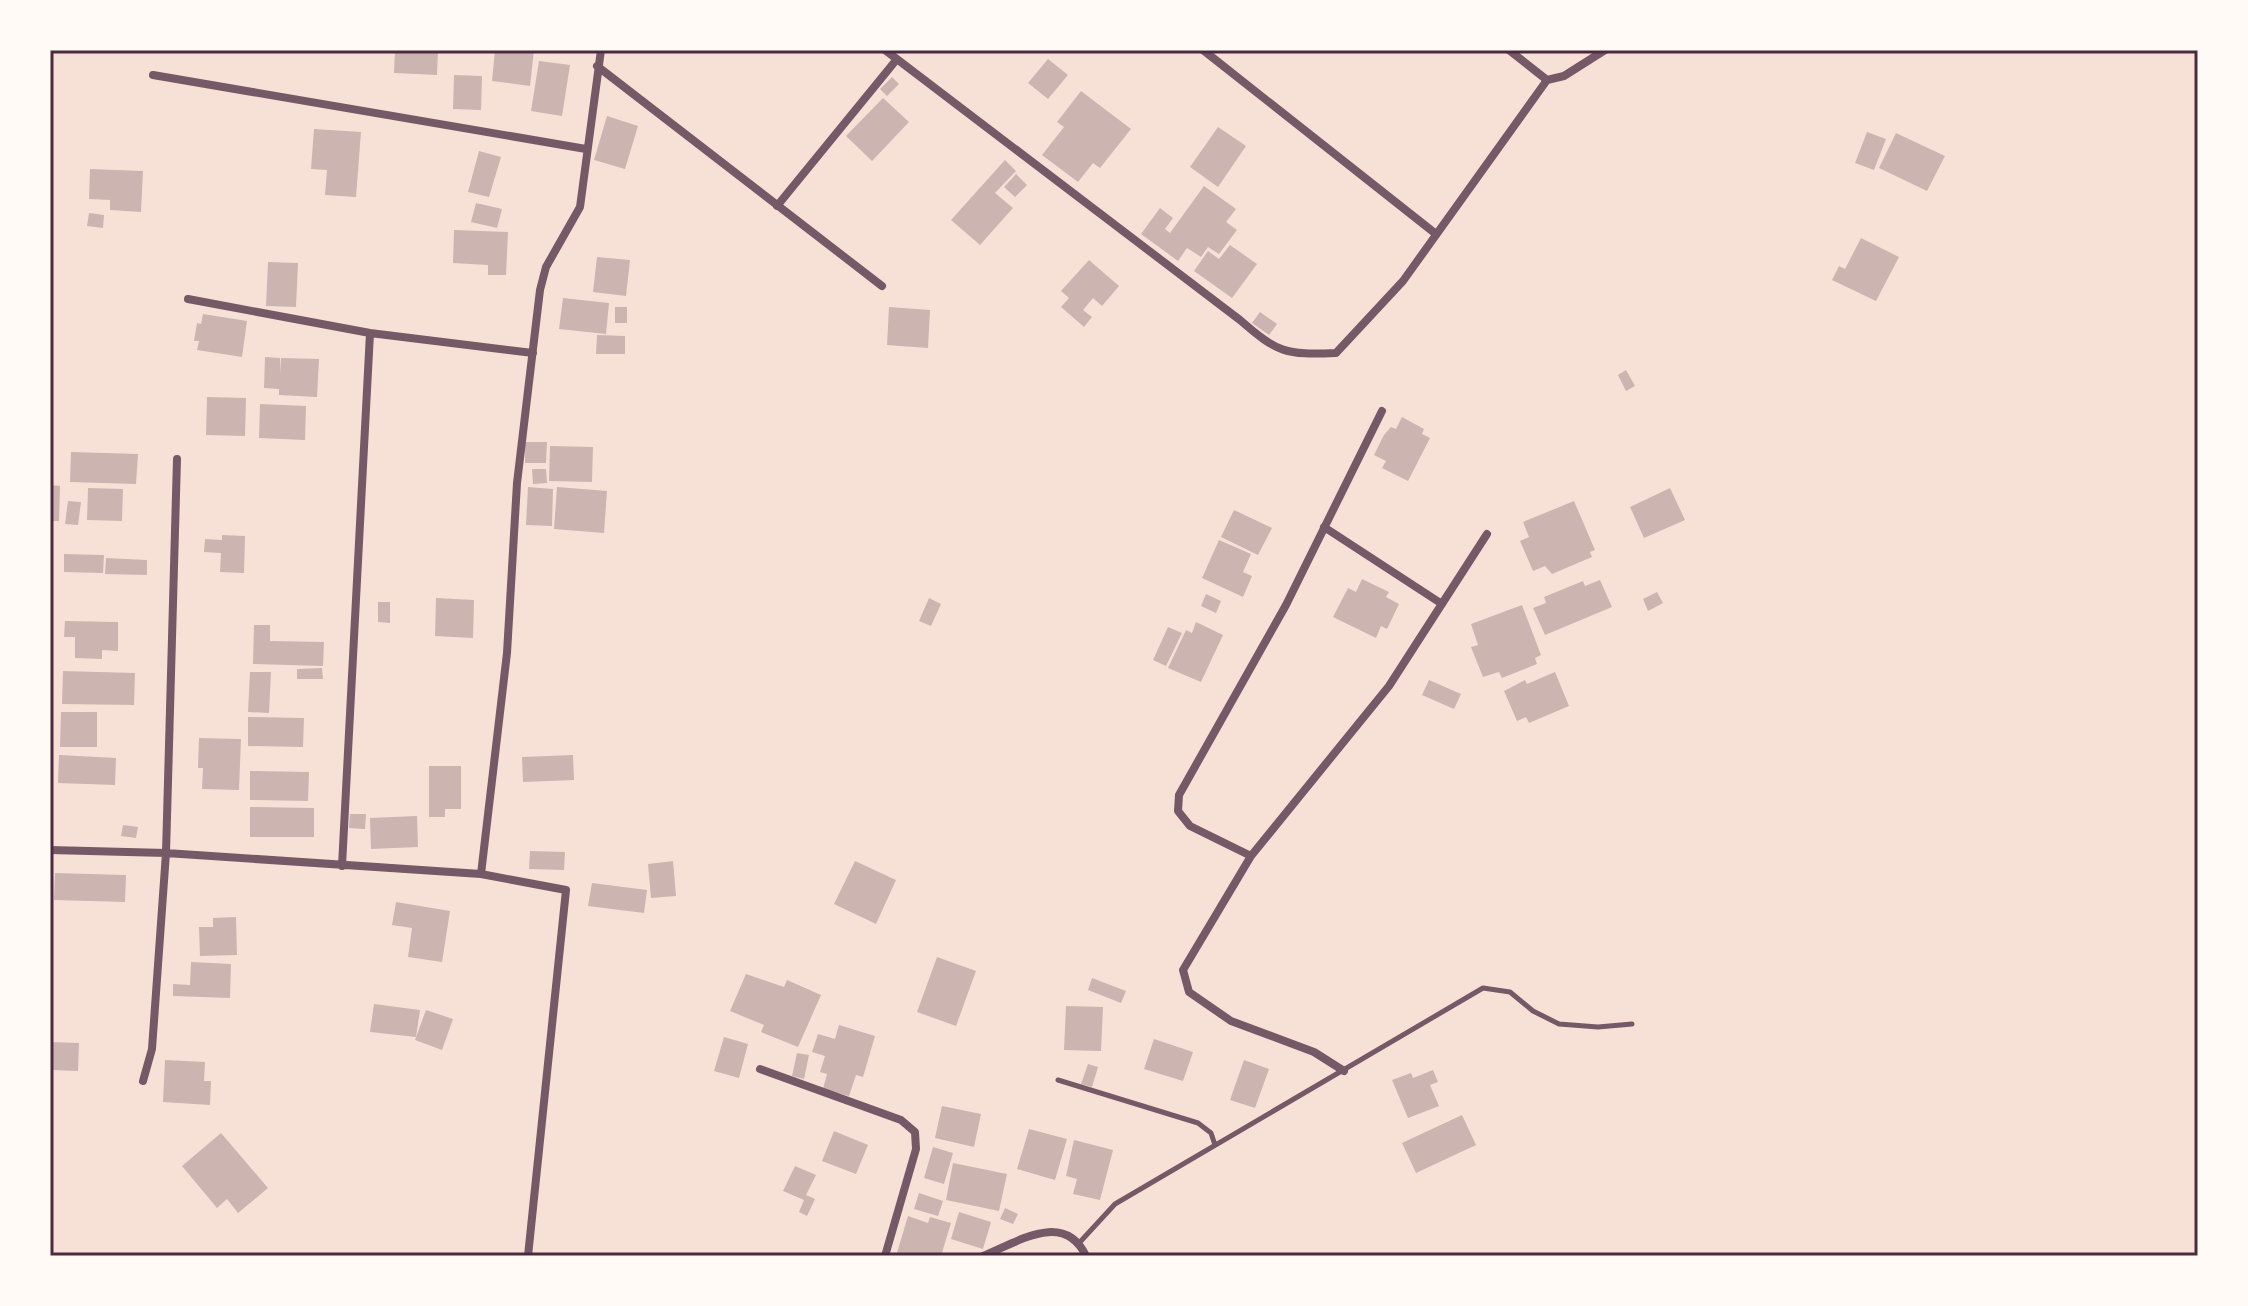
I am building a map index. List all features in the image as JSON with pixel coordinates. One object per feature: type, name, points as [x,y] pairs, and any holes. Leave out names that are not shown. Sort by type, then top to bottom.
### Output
[{"type":"street","points":[[481,874],[498,738],[517,483],[533,353],[546,267],[580,207],[601,50]]},
{"type":"street","points":[[885,50],[1240,320],[1273,349],[1305,354],[1336,353],[1403,281],[1547,80],[1564,76],[1605,50]]},
{"type":"street","points":[[1203,50],[1436,234]]},
{"type":"street","points":[[1509,50],[1547,80]]},
{"type":"street","points":[[777,206],[897,59]]},
{"type":"street","points":[[597,66],[882,286]]},
{"type":"street","points":[[153,75],[586,149]]},
{"type":"street","points":[[188,299],[370,333],[533,353]]},
{"type":"street","points":[[342,866],[370,333]]},
{"type":"street","points":[[1251,856],[1190,826],[1178,811],[1179,795],[1286,605],[1382,411]]},
{"type":"street","points":[[143,1081],[152,1049],[166,853],[177,459]]},
{"type":"street","points":[[1324,527],[1442,604]]},
{"type":"street","points":[[1344,1071],[1314,1052],[1231,1021],[1189,992],[1183,970],[1251,856],[1389,686],[1487,534]]},
{"type":"street","points":[[50,850],[166,853],[481,874],[566,890],[528,1256]]},
{"type":"street","points":[[760,1069],[901,1120],[915,1132],[916,1149],[885,1256]]},
{"type":"street","points":[[983,1256],[1043,1231],[1063,1231],[1080,1242],[1086,1256]]},
{"type":"lane","points":[[1080,1242],[1115,1204],[1483,988],[1510,992],[1533,1011],[1559,1024],[1598,1027],[1632,1024]]},
{"type":"lane","points":[[1058,1080],[1092,1087],[1198,1123],[1211,1133],[1215,1145]]},
{"type":"building","points":[[395,50],[438,50],[437,75],[394,73]]},
{"type":"building","points":[[495,50],[534,50],[530,86],[492,81]]},
{"type":"building","points":[[1048,59],[1068,75],[1048,99],[1028,83]]},
{"type":"building","points":[[539,61],[570,65],[562,116],[531,111]]},
{"type":"building","points":[[454,75],[482,76],[481,110],[453,109]]},
{"type":"building","points":[[892,77],[899,84],[887,96],[880,89]]},
{"type":"building","points":[[1081,91],[1131,129],[1100,168],[1093,163],[1078,182],[1042,155],[1064,127],[1057,122]]},
{"type":"building","points":[[883,98],[909,122],[872,161],[846,136]]},
{"type":"building","points":[[607,116],[638,126],[625,169],[594,160]]},
{"type":"building","points":[[1218,127],[1246,146],[1218,187],[1190,167]]},
{"type":"building","points":[[314,129],[361,132],[356,197],[325,195],[327,170],[311,169]]},
{"type":"building","points":[[1867,132],[1886,139],[1874,170],[1855,163]]},
{"type":"building","points":[[1896,133],[1945,156],[1927,191],[1879,168]]},
{"type":"building","points":[[479,151],[501,157],[489,197],[468,192]]},
{"type":"building","points":[[1005,160],[1016,171],[995,193],[1013,208],[980,245],[951,220]]},
{"type":"building","points":[[90,169],[143,171],[141,212],[110,210],[110,200],[89,199]]},
{"type":"building","points":[[1016,174],[1027,185],[1015,197],[1004,187]]},
{"type":"building","points":[[1204,186],[1236,209],[1226,222],[1237,230],[1219,254],[1208,247],[1201,257],[1187,248],[1178,261],[1141,234],[1160,208],[1173,218],[1165,229],[1170,233]]},
{"type":"building","points":[[476,203],[502,209],[497,228],[471,222]]},
{"type":"building","points":[[89,213],[104,215],[103,228],[87,226]]},
{"type":"building","points":[[454,230],[508,232],[506,275],[488,275],[488,265],[453,263]]},
{"type":"building","points":[[1861,238],[1899,257],[1876,301],[1832,280],[1839,266],[1845,269]]},
{"type":"building","points":[[1230,245],[1257,264],[1232,298],[1194,271],[1208,251],[1219,259]]},
{"type":"building","points":[[597,257],[630,260],[626,296],[593,292]]},
{"type":"building","points":[[1089,260],[1119,286],[1102,306],[1093,298],[1083,310],[1092,317],[1084,327],[1061,307],[1069,298],[1061,291]]},
{"type":"building","points":[[268,262],[298,263],[296,307],[266,306]]},
{"type":"building","points":[[563,298],[609,303],[606,334],[559,329]]},
{"type":"building","points":[[615,307],[627,307],[627,323],[615,323]]},
{"type":"building","points":[[889,307],[930,310],[928,348],[887,345]]},
{"type":"building","points":[[1260,312],[1277,324],[1269,335],[1252,323]]},
{"type":"building","points":[[203,314],[247,321],[242,357],[197,350],[199,341],[194,341],[197,323],[201,324]]},
{"type":"building","points":[[597,335],[625,336],[625,354],[596,354]]},
{"type":"building","points":[[265,357],[280,358],[280,374],[281,358],[319,359],[317,397],[279,395],[279,389],[264,388]]},
{"type":"building","points":[[1626,370],[1635,386],[1626,391],[1618,375]]},
{"type":"building","points":[[207,397],[246,398],[245,436],[206,435]]},
{"type":"building","points":[[260,404],[306,406],[305,440],[259,438]]},
{"type":"building","points":[[1402,417],[1424,429],[1422,434],[1430,438],[1408,481],[1382,468],[1386,461],[1374,455],[1384,435],[1391,427],[1396,429]]},
{"type":"building","points":[[525,442],[547,442],[546,463],[525,463]]},
{"type":"building","points":[[550,446],[593,447],[592,482],[549,481]]},
{"type":"building","points":[[71,452],[138,454],[136,484],[70,482]]},
{"type":"building","points":[[532,469],[546,469],[547,483],[533,484]]},
{"type":"building","points":[[50,485],[60,486],[59,521],[50,521]]},
{"type":"building","points":[[528,487],[553,489],[552,526],[526,525]]},
{"type":"building","points":[[557,487],[607,491],[604,533],[554,529]]},
{"type":"building","points":[[88,488],[123,489],[122,521],[87,520]]},
{"type":"building","points":[[1670,488],[1685,520],[1644,538],[1630,507]]},
{"type":"building","points":[[68,501],[81,502],[78,525],[65,524]]},
{"type":"building","points":[[1574,501],[1595,550],[1590,552],[1592,557],[1552,574],[1545,566],[1533,571],[1520,541],[1529,537],[1523,522]]},
{"type":"building","points":[[1234,510],[1272,528],[1258,555],[1221,537]]},
{"type":"building","points":[[222,535],[245,536],[244,573],[220,572],[221,553],[204,552],[205,539],[222,540]]},
{"type":"building","points":[[1219,540],[1251,554],[1243,572],[1252,576],[1243,597],[1202,578]]},
{"type":"building","points":[[64,554],[104,555],[103,573],[64,572]]},
{"type":"building","points":[[106,558],[147,560],[147,575],[105,574]]},
{"type":"building","points":[[1362,579],[1389,592],[1386,597],[1399,604],[1387,629],[1381,626],[1376,638],[1333,617],[1348,588],[1356,592]]},
{"type":"building","points":[[1600,580],[1612,607],[1545,635],[1533,608],[1546,603],[1544,597],[1583,581],[1585,586]]},
{"type":"building","points":[[1657,592],[1663,603],[1648,611],[1643,599]]},
{"type":"building","points":[[1206,594],[1221,601],[1216,613],[1201,606]]},
{"type":"building","points":[[436,598],[474,600],[473,638],[435,636]]},
{"type":"building","points":[[929,598],[941,604],[931,626],[919,621]]},
{"type":"building","points":[[378,602],[390,602],[390,623],[378,622]]},
{"type":"building","points":[[1522,605],[1541,655],[1535,658],[1537,664],[1502,678],[1499,672],[1483,677],[1471,647],[1478,645],[1471,624]]},
{"type":"building","points":[[65,621],[118,622],[118,651],[102,650],[102,659],[75,658],[75,637],[64,637]]},
{"type":"building","points":[[1196,622],[1223,635],[1201,682],[1168,668],[1186,630],[1192,633]]},
{"type":"building","points":[[254,625],[270,625],[270,641],[324,642],[323,666],[253,664]]},
{"type":"building","points":[[1168,627],[1182,633],[1166,666],[1153,660]]},
{"type":"building","points":[[322,668],[323,679],[297,679],[297,669]]},
{"type":"building","points":[[63,671],[135,673],[134,705],[62,704]]},
{"type":"building","points":[[250,672],[271,672],[269,713],[248,712]]},
{"type":"building","points":[[1555,672],[1569,706],[1529,723],[1526,717],[1517,721],[1504,691],[1525,680],[1527,684]]},
{"type":"building","points":[[1429,680],[1461,694],[1454,709],[1422,695]]},
{"type":"building","points":[[61,712],[97,712],[97,747],[60,747]]},
{"type":"building","points":[[248,717],[304,718],[303,747],[248,746]]},
{"type":"building","points":[[199,738],[241,739],[239,790],[202,789],[203,768],[198,768]]},
{"type":"building","points":[[59,755],[116,758],[115,785],[58,783]]},
{"type":"building","points":[[573,755],[574,780],[523,782],[522,757]]},
{"type":"building","points":[[429,766],[461,766],[461,809],[445,809],[445,817],[429,817]]},
{"type":"building","points":[[250,771],[309,772],[308,801],[250,800]]},
{"type":"building","points":[[250,807],[314,808],[314,837],[250,837]]},
{"type":"building","points":[[350,814],[366,814],[365,829],[349,828]]},
{"type":"building","points":[[417,816],[418,847],[371,849],[370,818]]},
{"type":"building","points":[[123,825],[138,827],[136,838],[121,836]]},
{"type":"building","points":[[530,851],[565,852],[564,870],[529,869]]},
{"type":"building","points":[[673,861],[676,896],[651,898],[648,864]]},
{"type":"building","points":[[855,861],[896,880],[876,924],[834,904]]},
{"type":"building","points":[[55,873],[126,875],[125,902],[54,900]]},
{"type":"building","points":[[592,883],[647,890],[644,913],[588,906]]},
{"type":"building","points":[[396,902],[450,911],[442,962],[408,957],[412,928],[392,925]]},
{"type":"building","points":[[236,917],[237,955],[200,956],[199,927],[213,927],[213,918]]},
{"type":"building","points":[[937,957],[976,971],[956,1026],[917,1012]]},
{"type":"building","points":[[191,962],[231,964],[230,998],[173,996],[173,984],[190,985]]},
{"type":"building","points":[[746,974],[784,987],[787,980],[821,995],[798,1047],[761,1032],[764,1025],[730,1011]]},
{"type":"building","points":[[1092,978],[1126,991],[1121,1003],[1088,990]]},
{"type":"building","points":[[374,1004],[420,1010],[416,1037],[370,1032]]},
{"type":"building","points":[[1066,1006],[1103,1007],[1101,1051],[1064,1050]]},
{"type":"building","points":[[426,1010],[453,1019],[442,1050],[415,1040]]},
{"type":"building","points":[[839,1025],[875,1036],[863,1077],[856,1075],[849,1096],[823,1089],[827,1074],[820,1072],[825,1056],[812,1052],[818,1034],[835,1039]]},
{"type":"building","points":[[724,1037],[748,1044],[739,1078],[714,1071]]},
{"type":"building","points":[[1154,1039],[1193,1052],[1183,1081],[1144,1069]]},
{"type":"building","points":[[50,1042],[79,1043],[78,1071],[50,1070]]},
{"type":"building","points":[[797,1053],[809,1055],[804,1079],[792,1076]]},
{"type":"building","points":[[165,1060],[205,1062],[204,1081],[211,1081],[210,1105],[163,1102]]},
{"type":"building","points":[[1244,1060],[1269,1069],[1255,1108],[1230,1100]]},
{"type":"building","points":[[1088,1064],[1098,1067],[1092,1087],[1081,1084]]},
{"type":"building","points":[[1433,1070],[1438,1082],[1430,1085],[1439,1106],[1408,1118],[1392,1080],[1411,1073],[1413,1078]]},
{"type":"building","points":[[942,1106],[981,1114],[974,1147],[935,1138]]},
{"type":"building","points":[[1462,1115],[1476,1145],[1416,1173],[1402,1143]]},
{"type":"building","points":[[1029,1129],[1067,1139],[1055,1180],[1017,1169]]},
{"type":"building","points":[[834,1131],[868,1145],[856,1174],[822,1161]]},
{"type":"building","points":[[221,1133],[268,1188],[238,1213],[227,1199],[217,1208],[182,1166]]},
{"type":"building","points":[[1074,1140],[1113,1150],[1100,1200],[1073,1194],[1077,1179],[1066,1176]]},
{"type":"building","points":[[933,1147],[953,1153],[944,1184],[924,1178]]},
{"type":"building","points":[[953,1163],[1007,1174],[999,1211],[946,1200]]},
{"type":"building","points":[[795,1166],[816,1175],[806,1195],[815,1199],[807,1216],[799,1212],[804,1200],[783,1191]]},
{"type":"building","points":[[919,1193],[943,1201],[938,1216],[914,1209]]},
{"type":"building","points":[[1005,1208],[1018,1214],[1013,1224],[1000,1219]]},
{"type":"building","points":[[959,1212],[991,1222],[983,1249],[951,1239]]},
{"type":"building","points":[[908,1216],[928,1223],[930,1217],[951,1223],[941,1256],[896,1256]]}]
